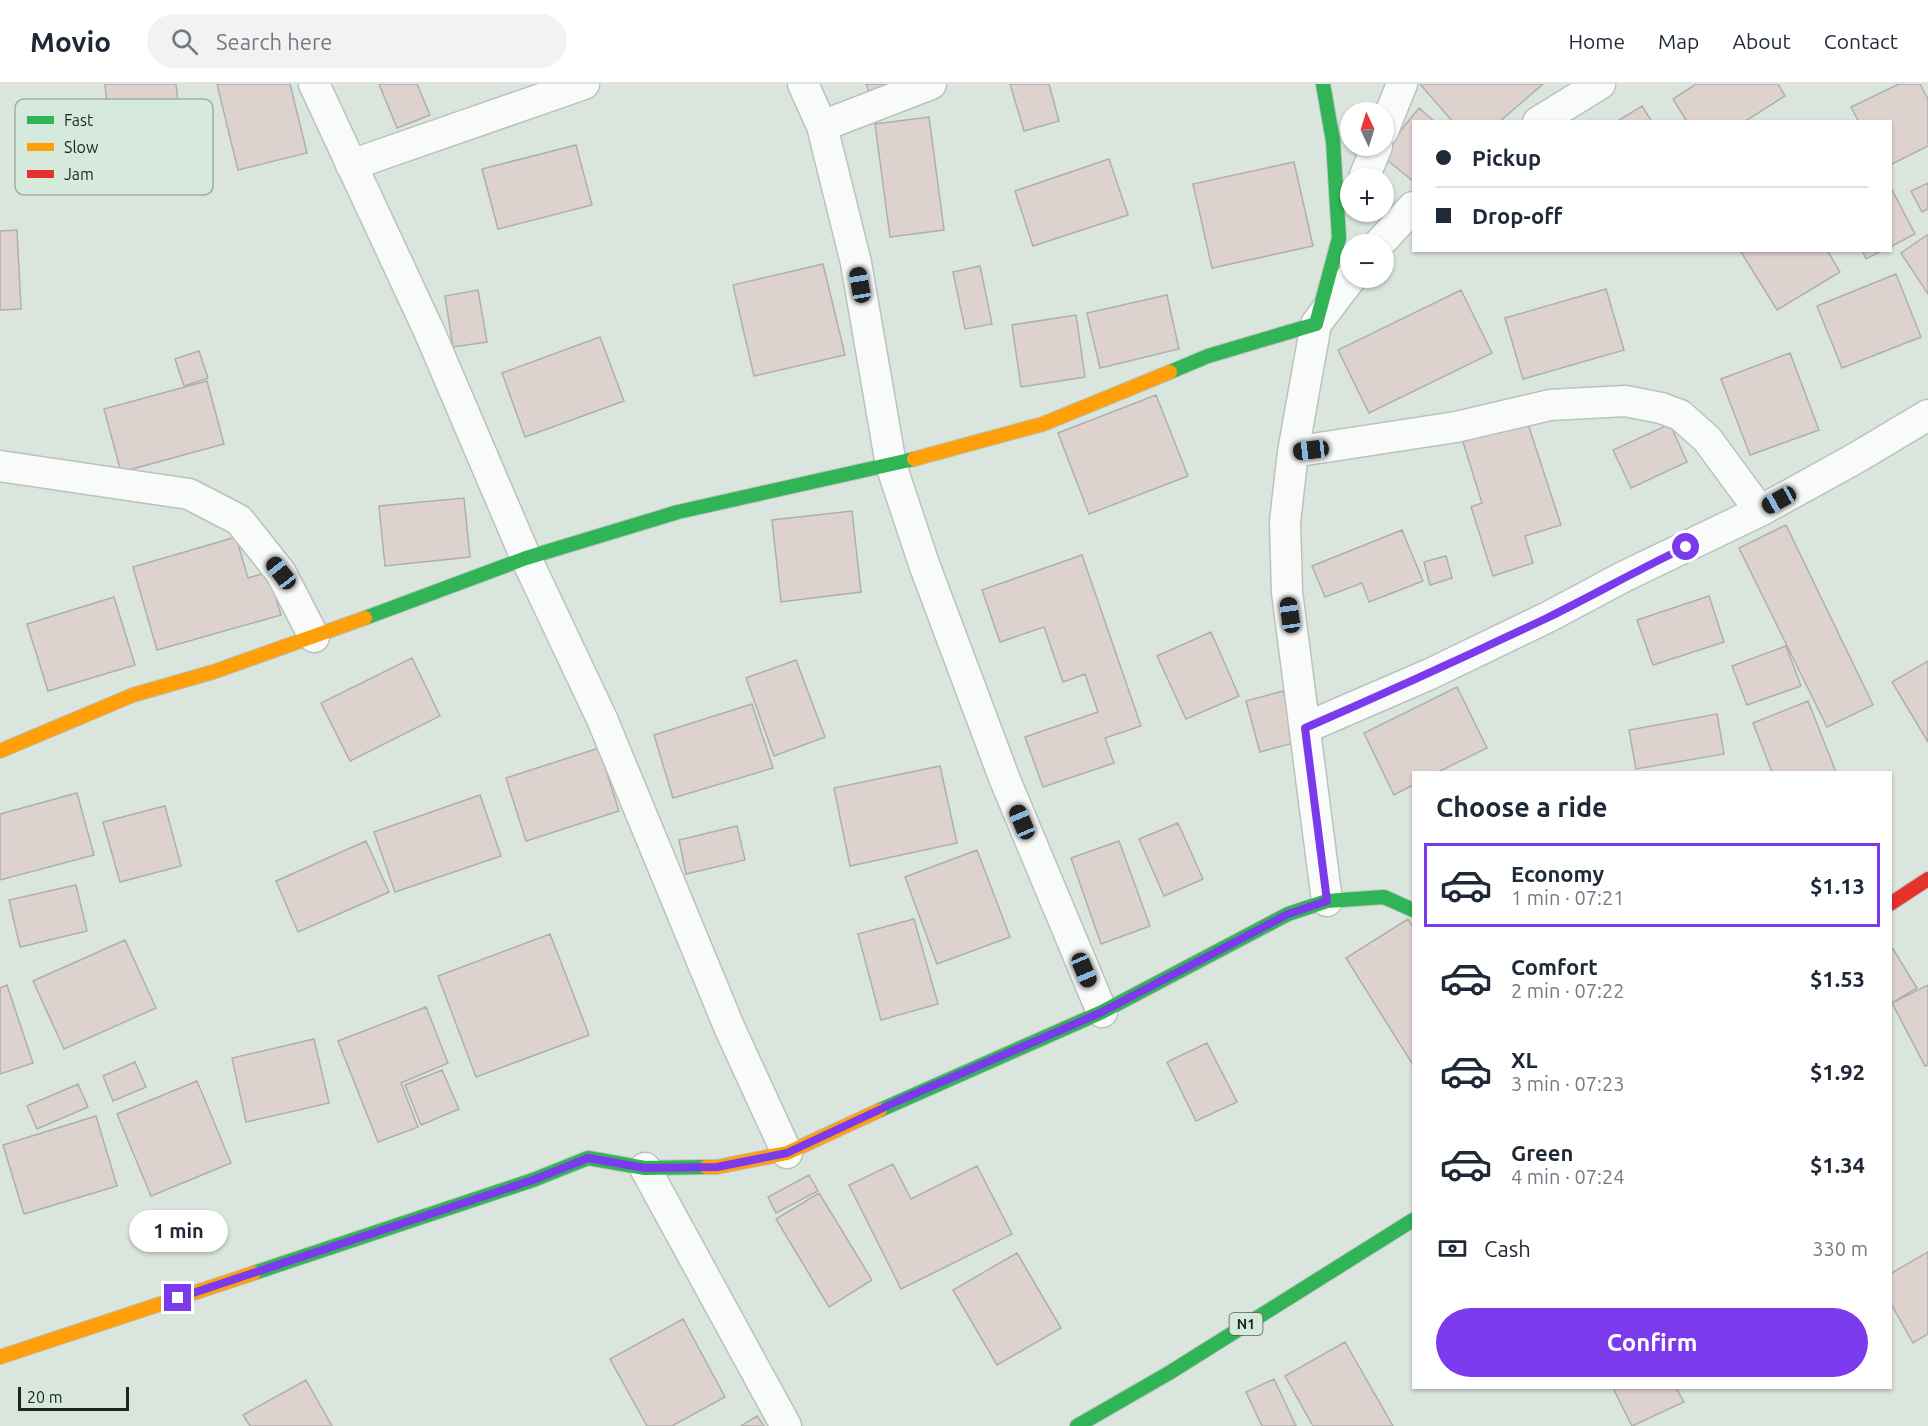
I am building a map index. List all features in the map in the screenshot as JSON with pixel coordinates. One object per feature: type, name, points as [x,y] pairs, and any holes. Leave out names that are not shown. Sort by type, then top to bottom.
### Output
[{"type":"street","points":[[314,84],[429,331],[526,558],[602,718],[730,1029],[787,1153]]},
{"type":"street","points":[[351,165],[584,84]]},
{"type":"street","points":[[803,84],[822,126],[856,262],[891,465],[924,564],[1005,780],[1102,1012]]},
{"type":"street","points":[[822,126],[931,84]]},
{"type":"street","points":[[1323,84],[1345,225],[1316,324],[1293,452],[1285,522],[1287,592],[1327,901]]},
{"type":"street","points":[[1394,103],[1402,84]]},
{"type":"street","points":[[1541,120],[1600,84]]},
{"type":"street","points":[[1387,234],[1412,208]]},
{"type":"street","points":[[0,751],[133,695],[213,672],[314,637],[526,558],[678,512],[891,465],[1043,424],[1208,356],[1316,324],[1343,288]]},
{"type":"street","points":[[1293,452],[1456,427],[1550,405],[1625,401],[1660,408],[1680,415],[1707,439],[1760,511]]},
{"type":"street","points":[[1305,728],[1430,674],[1760,511],[1928,415]]},
{"type":"street","points":[[0,466],[189,494],[239,520],[281,573],[314,637]]},
{"type":"street","points":[[1892,903],[1928,879]]},
{"type":"street","points":[[0,1357],[522,1184],[588,1158],[645,1168],[717,1167],[787,1153],[906,1097],[1102,1012],[1288,914],[1327,901],[1384,897],[1412,910]]},
{"type":"street","points":[[645,1168],[786,1426]]},
{"type":"street","name":"N1","points":[[1077,1426],[1169,1373],[1412,1221]]},
{"type":"building","points":[[105,84],[176,84],[178,99],[106,99]]},
{"type":"building","points":[[217,84],[290,84],[307,153],[238,170]]},
{"type":"building","points":[[379,84],[417,84],[430,115],[397,128]]},
{"type":"building","points":[[866,84],[893,84],[870,94]]},
{"type":"building","points":[[1010,84],[1049,84],[1059,121],[1024,131]]},
{"type":"building","points":[[1420,84],[1543,84],[1501,120],[1451,120]]},
{"type":"building","points":[[1696,84],[1778,84],[1785,96],[1747,120],[1686,120],[1673,99]]},
{"type":"building","points":[[1899,84],[1920,84],[1928,99],[1928,146],[1892,164],[1892,120],[1858,120],[1851,107]]},
{"type":"building","points":[[1642,106],[1651,120],[1619,120]]},
{"type":"building","points":[[1419,108],[1433,120],[1412,120],[1412,180],[1382,156],[1394,156],[1394,139]]},
{"type":"building","points":[[929,117],[944,230],[890,237],[875,124]]},
{"type":"building","points":[[576,145],[592,205],[498,229],[482,169]]},
{"type":"building","points":[[1109,159],[1128,215],[1033,246],[1015,191]]},
{"type":"building","points":[[1294,162],[1313,246],[1212,268],[1193,184]]},
{"type":"building","points":[[1928,183],[1928,209],[1922,212],[1911,191]]},
{"type":"building","points":[[1892,190],[1915,234],[1892,246]]},
{"type":"building","points":[[17,230],[21,309],[0,310],[0,231]]},
{"type":"building","points":[[1928,236],[1928,294],[1901,253]]},
{"type":"building","points":[[1741,252],[1828,252],[1840,272],[1777,310]]},
{"type":"building","points":[[1863,252],[1879,252],[1866,259]]},
{"type":"building","points":[[823,264],[845,355],[754,376],[733,285]]},
{"type":"building","points":[[980,266],[992,324],[965,329],[953,272]]},
{"type":"building","points":[[1896,274],[1921,337],[1842,368],[1817,306]]},
{"type":"building","points":[[1606,289],[1624,350],[1523,379],[1505,318]]},
{"type":"building","points":[[478,290],[487,342],[453,347],[445,296]]},
{"type":"building","points":[[1461,290],[1492,353],[1369,413],[1338,350]]},
{"type":"building","points":[[1167,295],[1179,349],[1100,368],[1087,313]]},
{"type":"building","points":[[1076,315],[1085,377],[1021,387],[1012,325]]},
{"type":"building","points":[[600,337],[624,401],[525,437],[502,373]]},
{"type":"building","points":[[199,351],[208,378],[184,386],[175,359]]},
{"type":"building","points":[[1790,353],[1819,430],[1750,455],[1721,379]]},
{"type":"building","points":[[207,381],[224,444],[121,472],[104,409]]},
{"type":"building","points":[[1156,395],[1188,476],[1089,514],[1058,433]]},
{"type":"building","points":[[1527,421],[1561,525],[1525,536],[1533,563],[1493,576],[1471,507],[1482,503],[1463,442]]},
{"type":"building","points":[[1670,424],[1687,462],[1631,488],[1613,450]]},
{"type":"building","points":[[464,498],[470,557],[385,566],[379,506]]},
{"type":"building","points":[[852,511],[861,592],[781,602],[772,520]]},
{"type":"building","points":[[1786,525],[1873,705],[1827,727],[1739,548]]},
{"type":"building","points":[[1402,530],[1423,581],[1369,602],[1362,583],[1325,597],[1312,566]]},
{"type":"building","points":[[236,537],[248,578],[268,572],[281,615],[157,650],[133,567]]},
{"type":"building","points":[[1082,555],[1141,726],[1105,738],[1114,763],[1043,787],[1025,737],[1098,712],[1085,674],[1063,682],[1044,627],[1000,642],[982,590]]},
{"type":"building","points":[[1446,556],[1452,578],[1430,585],[1424,562]]},
{"type":"building","points":[[1709,596],[1724,642],[1653,665],[1637,620]]},
{"type":"building","points":[[114,597],[135,665],[48,691],[27,624]]},
{"type":"building","points":[[1211,632],[1239,696],[1186,719],[1157,656]]},
{"type":"building","points":[[1786,646],[1801,686],[1747,705],[1732,666]]},
{"type":"building","points":[[412,658],[440,716],[350,761],[321,703]]},
{"type":"building","points":[[796,660],[825,737],[774,756],[746,678]]},
{"type":"building","points":[[1928,661],[1928,742],[1892,682]]},
{"type":"building","points":[[1457,687],[1487,748],[1440,771],[1412,771],[1412,786],[1394,795],[1364,733]]},
{"type":"building","points":[[1283,691],[1297,742],[1260,752],[1246,701]]},
{"type":"building","points":[[1808,701],[1836,771],[1772,771],[1753,723]]},
{"type":"building","points":[[752,704],[773,768],[673,798],[654,735]]},
{"type":"building","points":[[1717,714],[1724,754],[1636,769],[1629,730]]},
{"type":"building","points":[[599,748],[619,811],[526,841],[506,778]]},
{"type":"building","points":[[940,766],[957,843],[850,866],[834,788]]},
{"type":"building","points":[[77,793],[94,855],[0,880],[0,814]]},
{"type":"building","points":[[480,795],[501,856],[395,892],[374,832]]},
{"type":"building","points":[[165,806],[181,866],[120,882],[103,822]]},
{"type":"building","points":[[1178,823],[1203,879],[1164,896],[1139,839]]},
{"type":"building","points":[[737,826],[745,860],[686,874],[679,840]]},
{"type":"building","points":[[366,841],[389,892],[298,932],[276,881]]},
{"type":"building","points":[[1119,841],[1150,926],[1101,944],[1071,858]]},
{"type":"building","points":[[977,850],[1010,937],[937,964],[905,877]]},
{"type":"building","points":[[76,885],[87,931],[20,947],[9,900]]},
{"type":"building","points":[[914,919],[938,1004],[881,1020],[858,934]]},
{"type":"building","points":[[1408,919],[1412,925],[1412,1063],[1346,958]]},
{"type":"building","points":[[550,934],[589,1035],[476,1077],[438,976]]},
{"type":"building","points":[[125,940],[156,1008],[64,1049],[33,981]]},
{"type":"building","points":[[1892,949],[1917,988],[1892,1003]]},
{"type":"building","points":[[7,985],[33,1063],[0,1074],[0,988]]},
{"type":"building","points":[[1928,985],[1928,1065],[1925,1066],[1892,1003]]},
{"type":"building","points":[[426,1007],[448,1063],[401,1083],[418,1127],[378,1142],[338,1041]]},
{"type":"building","points":[[314,1039],[329,1103],[246,1122],[232,1058]]},
{"type":"building","points":[[1207,1043],[1237,1102],[1196,1121],[1167,1062]]},
{"type":"building","points":[[135,1062],[146,1087],[113,1101],[103,1076]]},
{"type":"building","points":[[442,1070],[459,1109],[421,1125],[405,1085]]},
{"type":"building","points":[[197,1081],[231,1163],[151,1196],[117,1114]]},
{"type":"building","points":[[78,1084],[88,1107],[37,1129],[27,1106]]},
{"type":"building","points":[[96,1116],[117,1186],[24,1214],[3,1145]]},
{"type":"building","points":[[893,1164],[911,1199],[977,1166],[1012,1234],[901,1289],[849,1185]]},
{"type":"building","points":[[809,1175],[818,1191],[776,1213],[768,1197]]},
{"type":"building","points":[[819,1193],[872,1280],[829,1307],[776,1219]]},
{"type":"building","points":[[1928,1252],[1928,1334],[1913,1343],[1892,1306],[1892,1273]]},
{"type":"building","points":[[1017,1253],[1061,1328],[997,1365],[953,1290]]},
{"type":"building","points":[[683,1319],[725,1397],[672,1426],[647,1426],[610,1359]]},
{"type":"building","points":[[1345,1342],[1393,1426],[1313,1426],[1285,1376]]},
{"type":"building","points":[[1274,1379],[1296,1426],[1262,1426],[1246,1392]]},
{"type":"building","points":[[306,1380],[332,1426],[250,1426],[243,1415]]},
{"type":"building","points":[[1614,1389],[1677,1389],[1684,1402],[1632,1426]]},
{"type":"building","points":[[757,1416],[764,1426],[741,1426]]},
{"type":"traffic: fast","points":[[1170,372],[1208,356],[1316,324],[1339,238],[1333,141],[1323,84]]},
{"type":"traffic: fast","points":[[365,618],[526,558],[678,512],[914,459]]},
{"type":"traffic: fast","points":[[880,1110],[1102,1012],[1288,914],[1327,901],[1384,897],[1412,910]]},
{"type":"traffic: fast","points":[[254,1273],[533,1180],[588,1158],[645,1168],[706,1167]]},
{"type":"traffic: fast","points":[[1077,1426],[1169,1373],[1412,1221]]},
{"type":"traffic: slow","points":[[914,459],[1043,424],[1170,372]]},
{"type":"traffic: slow","points":[[0,751],[133,695],[213,672],[365,618]]},
{"type":"traffic: slow","points":[[706,1167],[717,1167],[787,1153],[880,1110]]},
{"type":"traffic: slow","points":[[0,1357],[254,1273]]},
{"type":"traffic: jam","points":[[1892,903],[1928,879]]},
{"type":"route","points":[[178,1298],[533,1180],[588,1158],[645,1168],[717,1167],[787,1153],[896,1102],[1102,1012],[1288,914],[1327,901],[1305,728],[1430,674],[1686,547]]}]
